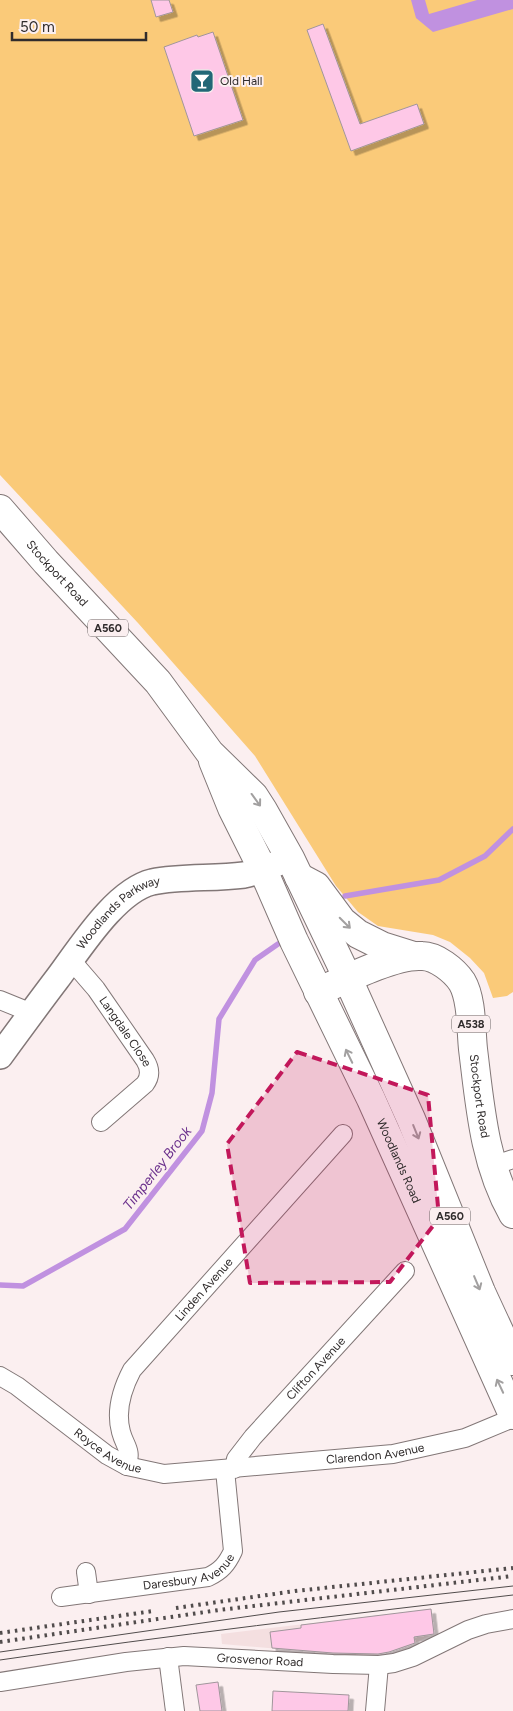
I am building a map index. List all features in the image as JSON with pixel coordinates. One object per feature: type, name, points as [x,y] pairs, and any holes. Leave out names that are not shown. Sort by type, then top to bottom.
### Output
[{"type":"main road","name":"Stockport Road","points":[[0,509],[46,562],[158,682],[210,753],[254,796],[294,867],[348,979]]},
{"type":"main road","name":"Stockport Road","points":[[210,753],[232,808],[318,992],[389,962],[424,955],[436,959],[455,974],[462,983],[469,1007],[484,1138],[502,1163],[500,1188],[513,1214]]},
{"type":"main road","points":[[294,867],[316,886],[342,921],[358,934],[382,946],[414,956]]},
{"type":"main road","name":"Woodlands Road","points":[[348,979],[411,1119],[458,1237],[502,1354],[513,1414]]},
{"type":"main road","name":"Woodlands Road","points":[[318,992],[502,1354]]},
{"type":"street","name":"Woodlands Parkway","points":[[0,1056],[106,915],[124,898],[146,884],[177,878],[244,875],[262,870],[294,867]]},
{"type":"street","name":"Langdale Close","points":[[71,960],[96,989],[148,1064],[149,1069],[148,1079],[145,1084],[101,1122]]},
{"type":"street","points":[[0,1000],[32,1013]]},
{"type":"street","name":"Linden Avenue","points":[[127,1466],[130,1455],[120,1431],[119,1412],[121,1393],[132,1370],[343,1134]]},
{"type":"street","name":"Clifton Avenue","points":[[229,1470],[253,1437],[405,1271]]},
{"type":"street","name":"Royce Avenue","points":[[0,1376],[17,1386],[107,1455],[127,1466],[164,1474],[229,1470]]},
{"type":"street","name":"Clarendon Avenue","points":[[229,1470],[393,1454],[465,1438],[513,1418]]},
{"type":"street","name":"Daresbury Avenue","points":[[61,1597],[208,1577],[219,1572],[228,1563],[233,1551],[229,1470]]},
{"type":"street","points":[[86,1572],[89,1594]]},
{"type":"street","name":"Grosvenor Road","points":[[0,1682],[97,1666],[168,1657],[197,1656],[379,1665],[413,1657],[474,1628],[512,1621]]},
{"type":"street","points":[[168,1657],[175,1711]]},
{"type":"street","points":[[376,1711],[379,1665]]},
{"type":"highlighted area","points":[[297,1052],[428,1095],[439,1218],[390,1282],[250,1283],[227,1144]]},
{"type":"shaded area","points":[[0,0],[513,0],[513,992],[507,996],[493,998],[484,973],[470,958],[450,942],[433,935],[378,926],[358,912],[336,886],[255,756],[138,623],[0,475]]},
{"type":"shaded area","points":[[411,0],[425,0],[429,14],[477,0],[513,0],[513,9],[433,32],[416,18]]},
{"type":"shaded area","points":[[431,1609],[434,1634],[406,1647],[375,1655],[346,1655],[222,1644],[221,1634]]},
{"type":"building","points":[[151,0],[169,0],[173,12],[156,17]]},
{"type":"building","points":[[323,24],[360,124],[417,104],[424,124],[351,151],[307,30]]},
{"type":"building","points":[[213,32],[243,120],[194,136],[164,47],[197,35],[198,37]]},
{"type":"building","points":[[431,1609],[434,1634],[414,1637],[415,1643],[389,1652],[378,1654],[333,1653],[272,1648],[270,1632],[301,1628],[301,1625]]},
{"type":"building","points":[[218,1682],[222,1711],[200,1711],[196,1685]]},
{"type":"building","points":[[273,1691],[349,1695],[348,1711],[272,1711]]},
{"type":"waterway","name":"Timperley Brook","points":[[345,896],[439,880],[485,856],[513,829]]},
{"type":"waterway","name":"Timperley Brook","points":[[0,1285],[23,1286],[125,1229],[202,1131],[212,1093],[219,1019],[255,960],[278,944]]},
{"type":"tram line","points":[[0,1652],[279,1612],[513,1586]]},
{"type":"tram line","points":[[0,1660],[192,1634],[513,1595]]},
{"type":"railway","points":[[176,1608],[295,1591],[513,1568]]},
{"type":"railway","points":[[0,1642],[219,1610],[513,1576]]},
{"type":"railway","points":[[0,1633],[153,1611]]},
{"type":"place","name":"Old Hall","points":[[202,81]]}]
